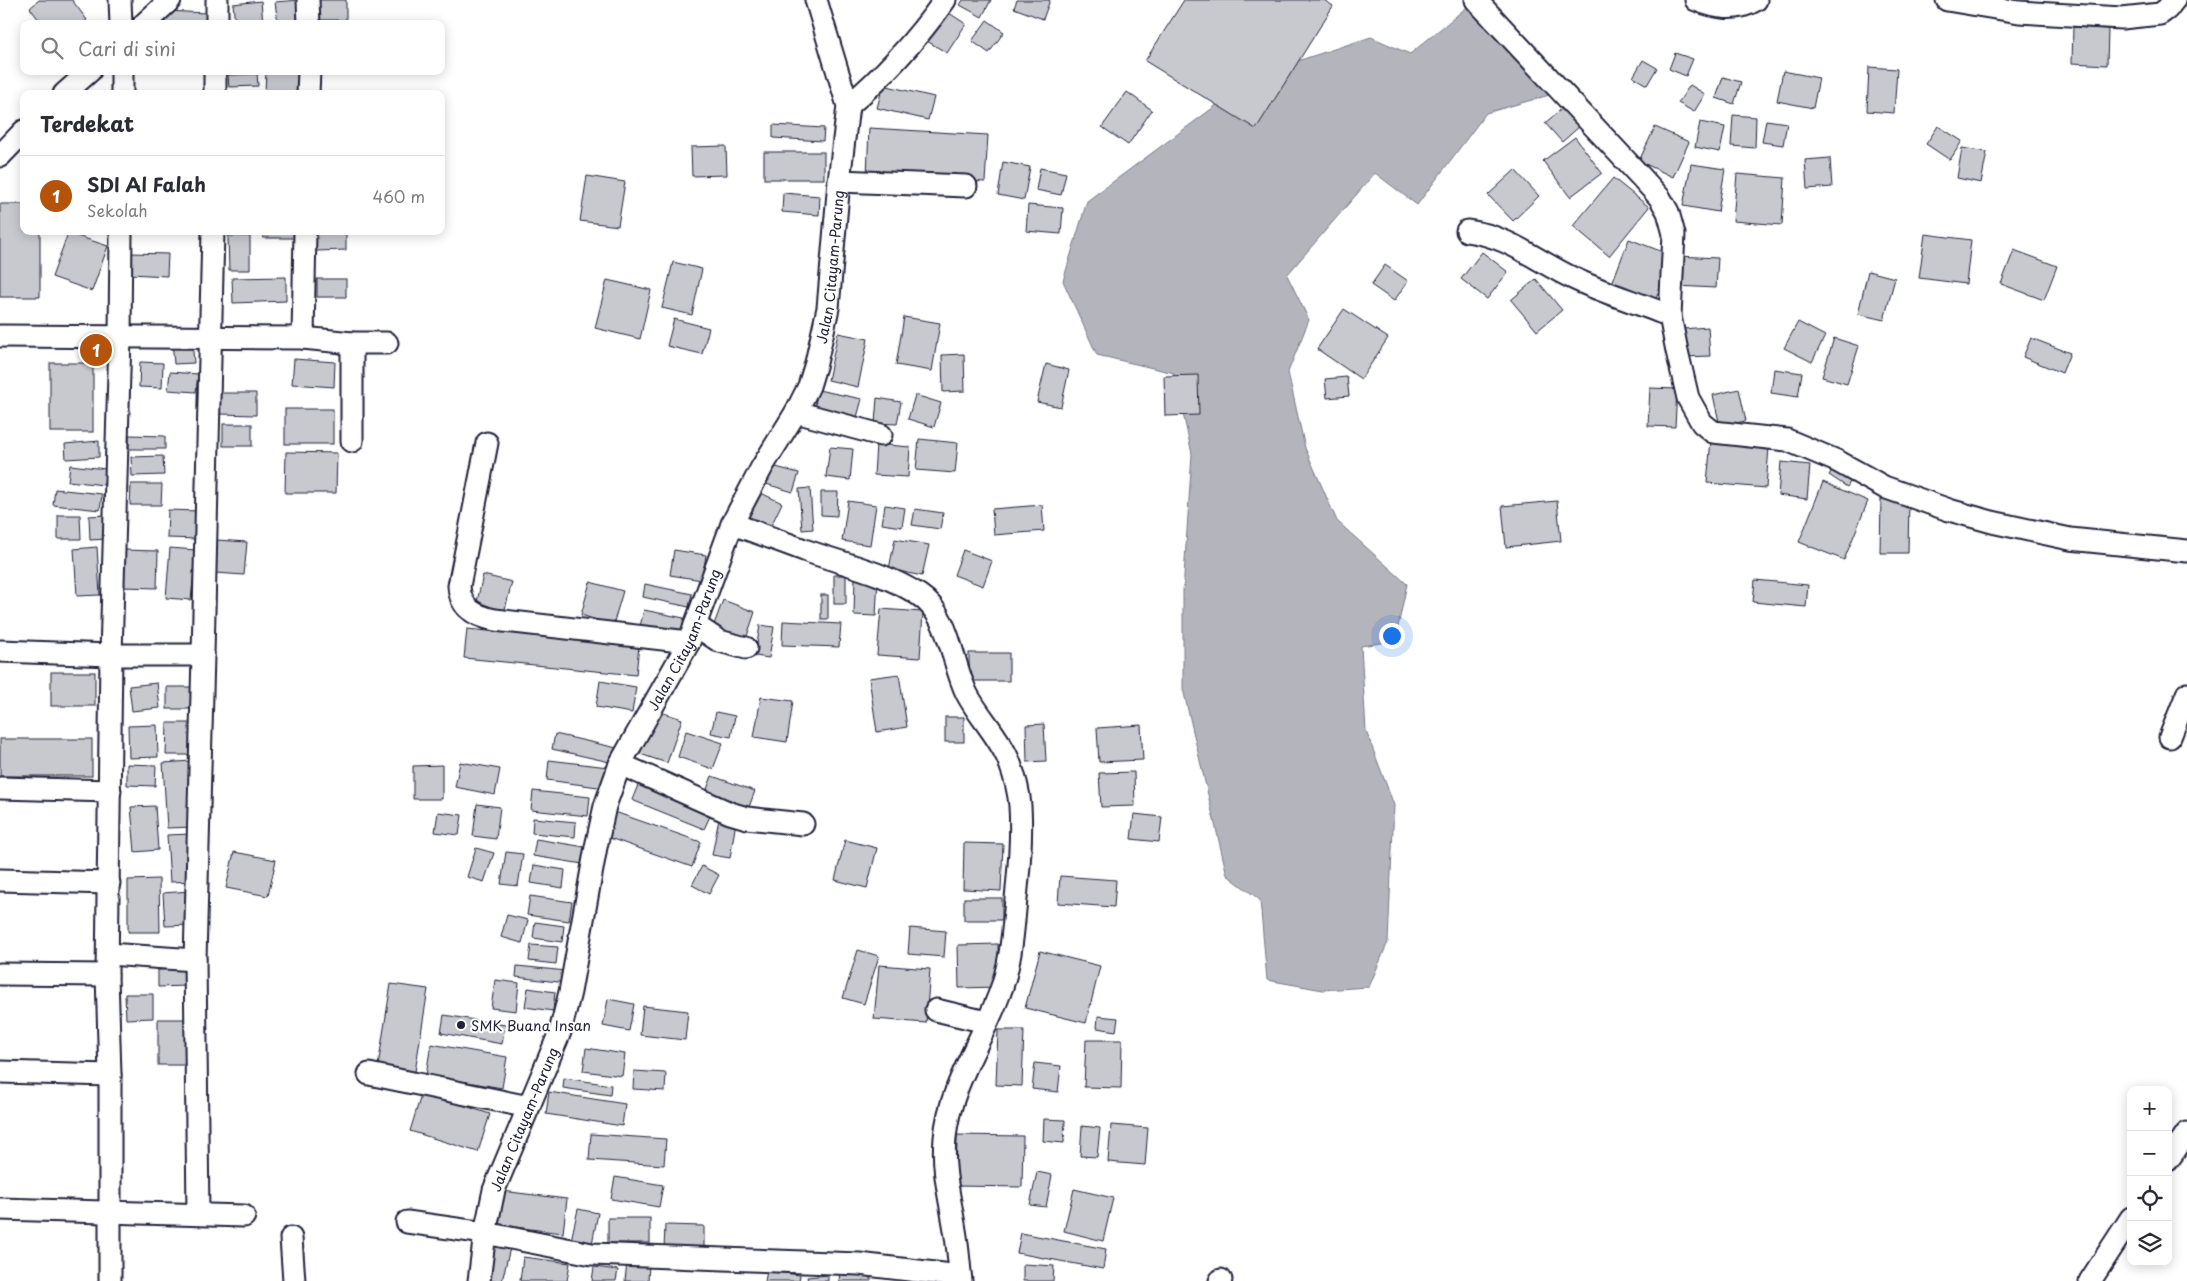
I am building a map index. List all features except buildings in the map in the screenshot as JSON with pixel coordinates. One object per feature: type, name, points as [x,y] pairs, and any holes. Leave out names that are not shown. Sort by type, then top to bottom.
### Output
[{"type":"street","points":[[120,0],[121,20]]},
{"type":"street","points":[[148,20],[170,0]]},
{"type":"street","points":[[217,20],[218,0]]},
{"type":"street","points":[[308,0],[309,20]]},
{"type":"street","name":"Jalan Citayam-Parung","points":[[479,1281],[485,1233],[494,1190],[562,1024],[570,992],[605,806],[620,764],[692,633],[732,524],[762,467],[796,412],[812,378],[828,308],[839,181],[848,106],[816,0]]},
{"type":"street","points":[[848,106],[868,89],[895,61],[946,0]]},
{"type":"street","points":[[1476,0],[1642,178],[1660,198],[1668,212],[1674,234],[1670,316],[1688,398],[1702,423],[1713,432],[1787,440],[1836,461],[1884,487],[1949,510],[1992,522],[2070,539],[2187,551]]},
{"type":"street","points":[[1696,0],[1716,7],[1730,9],[1747,5],[1756,0]]},
{"type":"street","points":[[1947,0],[2019,12],[2092,9],[2137,18],[2154,16],[2167,10],[2174,0]]},
{"type":"street","points":[[69,90],[85,75]]},
{"type":"street","points":[[122,75],[122,90]]},
{"type":"street","points":[[215,75],[215,90]]},
{"type":"street","points":[[308,90],[309,75]]},
{"type":"street","points":[[0,156],[20,135]]},
{"type":"street","points":[[839,181],[966,186]]},
{"type":"street","points":[[1467,231],[1502,238],[1577,280],[1670,316]]},
{"type":"street","points":[[110,1281],[108,954],[111,655],[121,235]]},
{"type":"street","points":[[198,1214],[195,960],[212,336],[212,235]]},
{"type":"street","points":[[303,338],[305,235]]},
{"type":"street","points":[[0,336],[212,336],[303,338],[352,343],[387,343]]},
{"type":"street","points":[[352,343],[352,441]]},
{"type":"street","points":[[796,412],[881,435]]},
{"type":"street","points":[[486,443],[459,586],[460,596],[465,606],[481,617],[496,620],[692,633],[746,648]]},
{"type":"street","points":[[407,1222],[485,1233],[592,1254],[859,1264],[960,1278],[956,1231],[947,1192],[945,1138],[949,1113],[986,1022],[999,997],[1006,976],[1011,948],[1020,855],[1020,804],[1010,764],[1004,750],[968,696],[956,668],[951,647],[932,606],[919,595],[878,575],[732,524]]},
{"type":"street","points":[[0,650],[111,655],[203,655]]},
{"type":"street","points":[[2170,737],[2187,694]]},
{"type":"street","points":[[620,764],[730,813],[747,818],[803,824]]},
{"type":"street","points":[[0,788],[110,791]]},
{"type":"street","points":[[0,880],[109,883]]},
{"type":"street","points":[[108,954],[195,960]]},
{"type":"street","points":[[0,974],[108,975]]},
{"type":"street","points":[[936,1010],[986,1022]]},
{"type":"street","points":[[0,1072],[110,1075]]},
{"type":"street","points":[[369,1074],[529,1107]]},
{"type":"street","points":[[2172,1154],[2187,1133]]},
{"type":"street","points":[[0,1209],[244,1216]]},
{"type":"street","points":[[2090,1281],[2129,1221]]},
{"type":"street","points":[[291,1238],[294,1281]]},
{"type":"shaded area","points":[[1467,7],[1553,94],[1486,113],[1417,205],[1375,173],[1287,275],[1309,320],[1288,372],[1305,448],[1337,521],[1407,584],[1395,641],[1361,646],[1366,731],[1394,805],[1388,942],[1369,987],[1323,990],[1267,980],[1260,900],[1227,875],[1183,689],[1183,591],[1192,454],[1174,373],[1097,355],[1063,281],[1087,201],[1229,96],[1282,66],[1371,37],[1410,54]]},
{"type":"place","name":"SDI Al Falah","points":[[96,350]]},
{"type":"place","name":"SMK Buana Insan","points":[[461,1025]]}]
